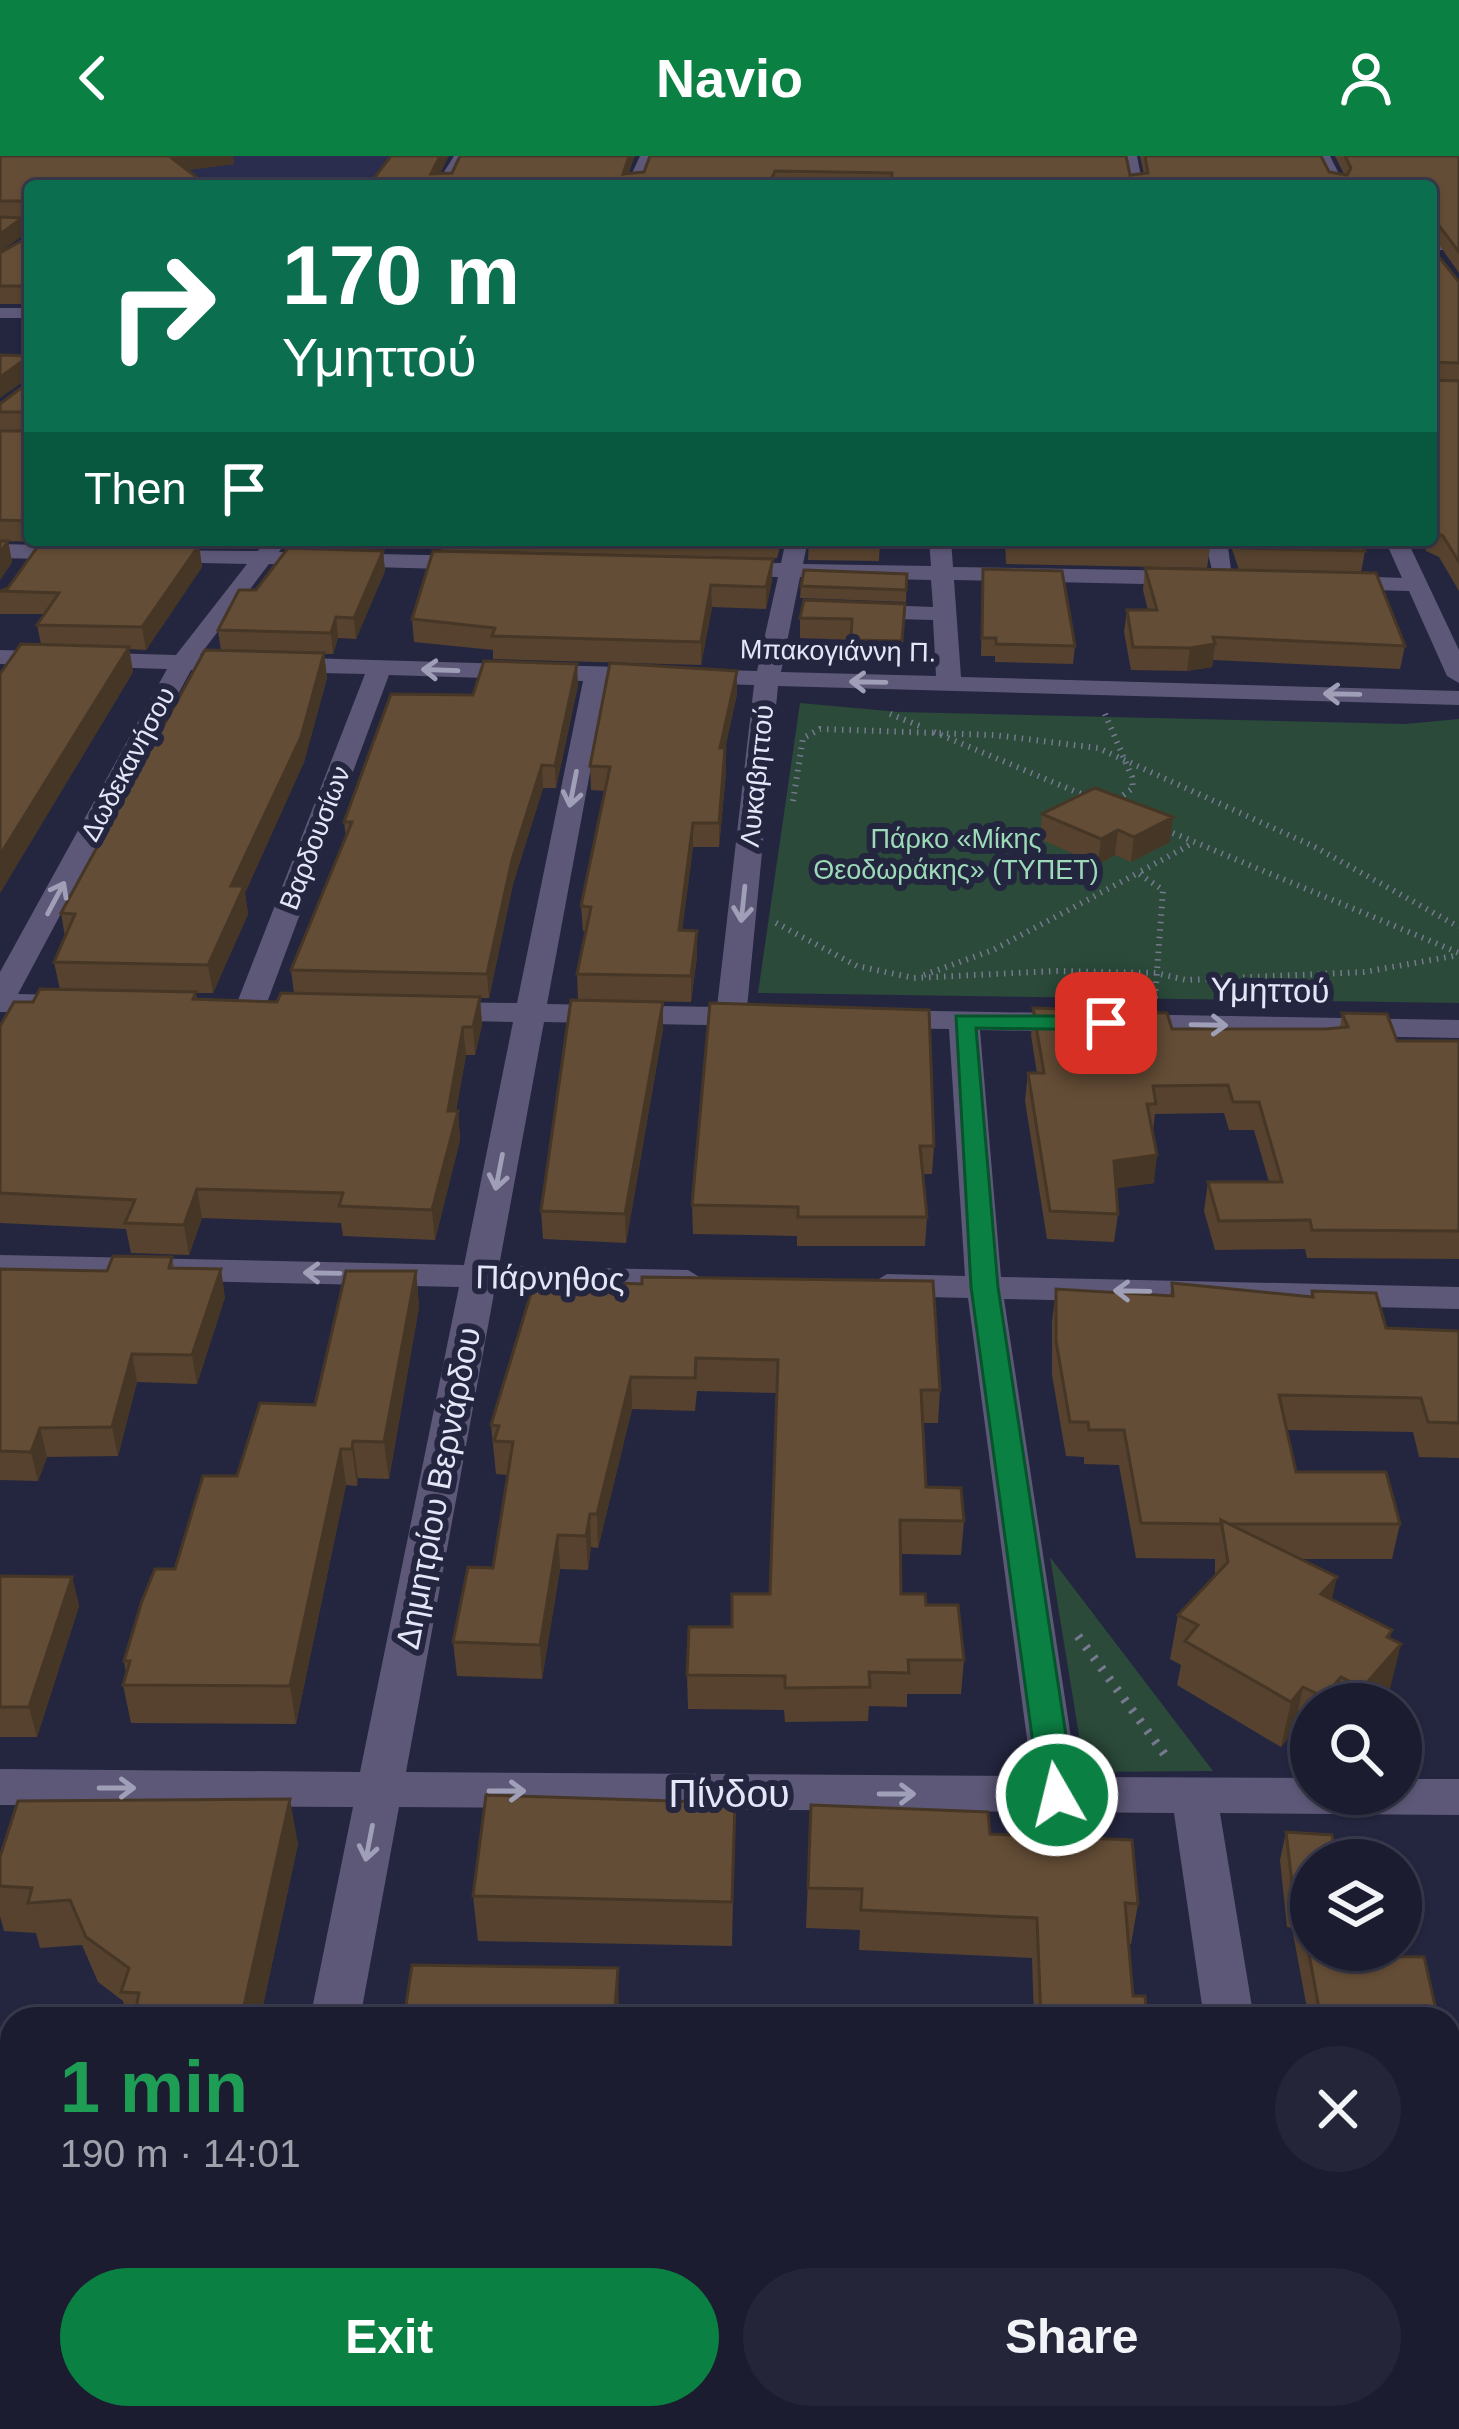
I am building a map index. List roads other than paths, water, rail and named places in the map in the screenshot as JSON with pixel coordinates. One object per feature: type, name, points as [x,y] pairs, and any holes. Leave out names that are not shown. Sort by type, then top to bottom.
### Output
[{"type":"street","name":"Λυκαβηττού","points":[[731,1016],[767,679],[800,609],[794,571],[796,546]]},
{"type":"street","points":[[940,546],[949,684]]},
{"type":"street","points":[[690,568],[1236,579],[1219,546]]},
{"type":"street","points":[[1399,546],[1459,676]]},
{"type":"street","points":[[0,551],[30,561],[110,551],[270,549],[501,559]]},
{"type":"street","name":"Δωδεκανήσου","points":[[0,1002],[183,662],[270,549]]},
{"type":"street","points":[[1312,582],[1417,585]]},
{"type":"street","points":[[800,609],[947,614]]},
{"type":"street","name":"Μπακογιάννη Π.","points":[[0,657],[1459,698]]},
{"type":"street","name":"Βαρδουσίων","points":[[250,1008],[380,668]]},
{"type":"street","name":"Δημητρίου Βερνάρδου","points":[[337,2007],[596,674]]},
{"type":"street","points":[[0,1002],[91,1005]]},
{"type":"street","points":[[414,1011],[801,1018]]},
{"type":"street","name":"Υμηττού","points":[[848,1018],[1459,1029]]},
{"type":"street","points":[[964,1021],[984,1287],[1057,1795]]},
{"type":"street","name":"Πάρνηθος","points":[[0,1266],[732,1282]]},
{"type":"street","points":[[847,1284],[1459,1298]]},
{"type":"street","name":"Πίνδου","points":[[0,1787],[1459,1797]]},
{"type":"street","points":[[1194,1796],[1227,2007]]},
{"type":"park label","name":"Πάρκο «Μίκης Θεοδωράκης» (ΤΥΠΕΤ)","points":[[956,854]]}]
